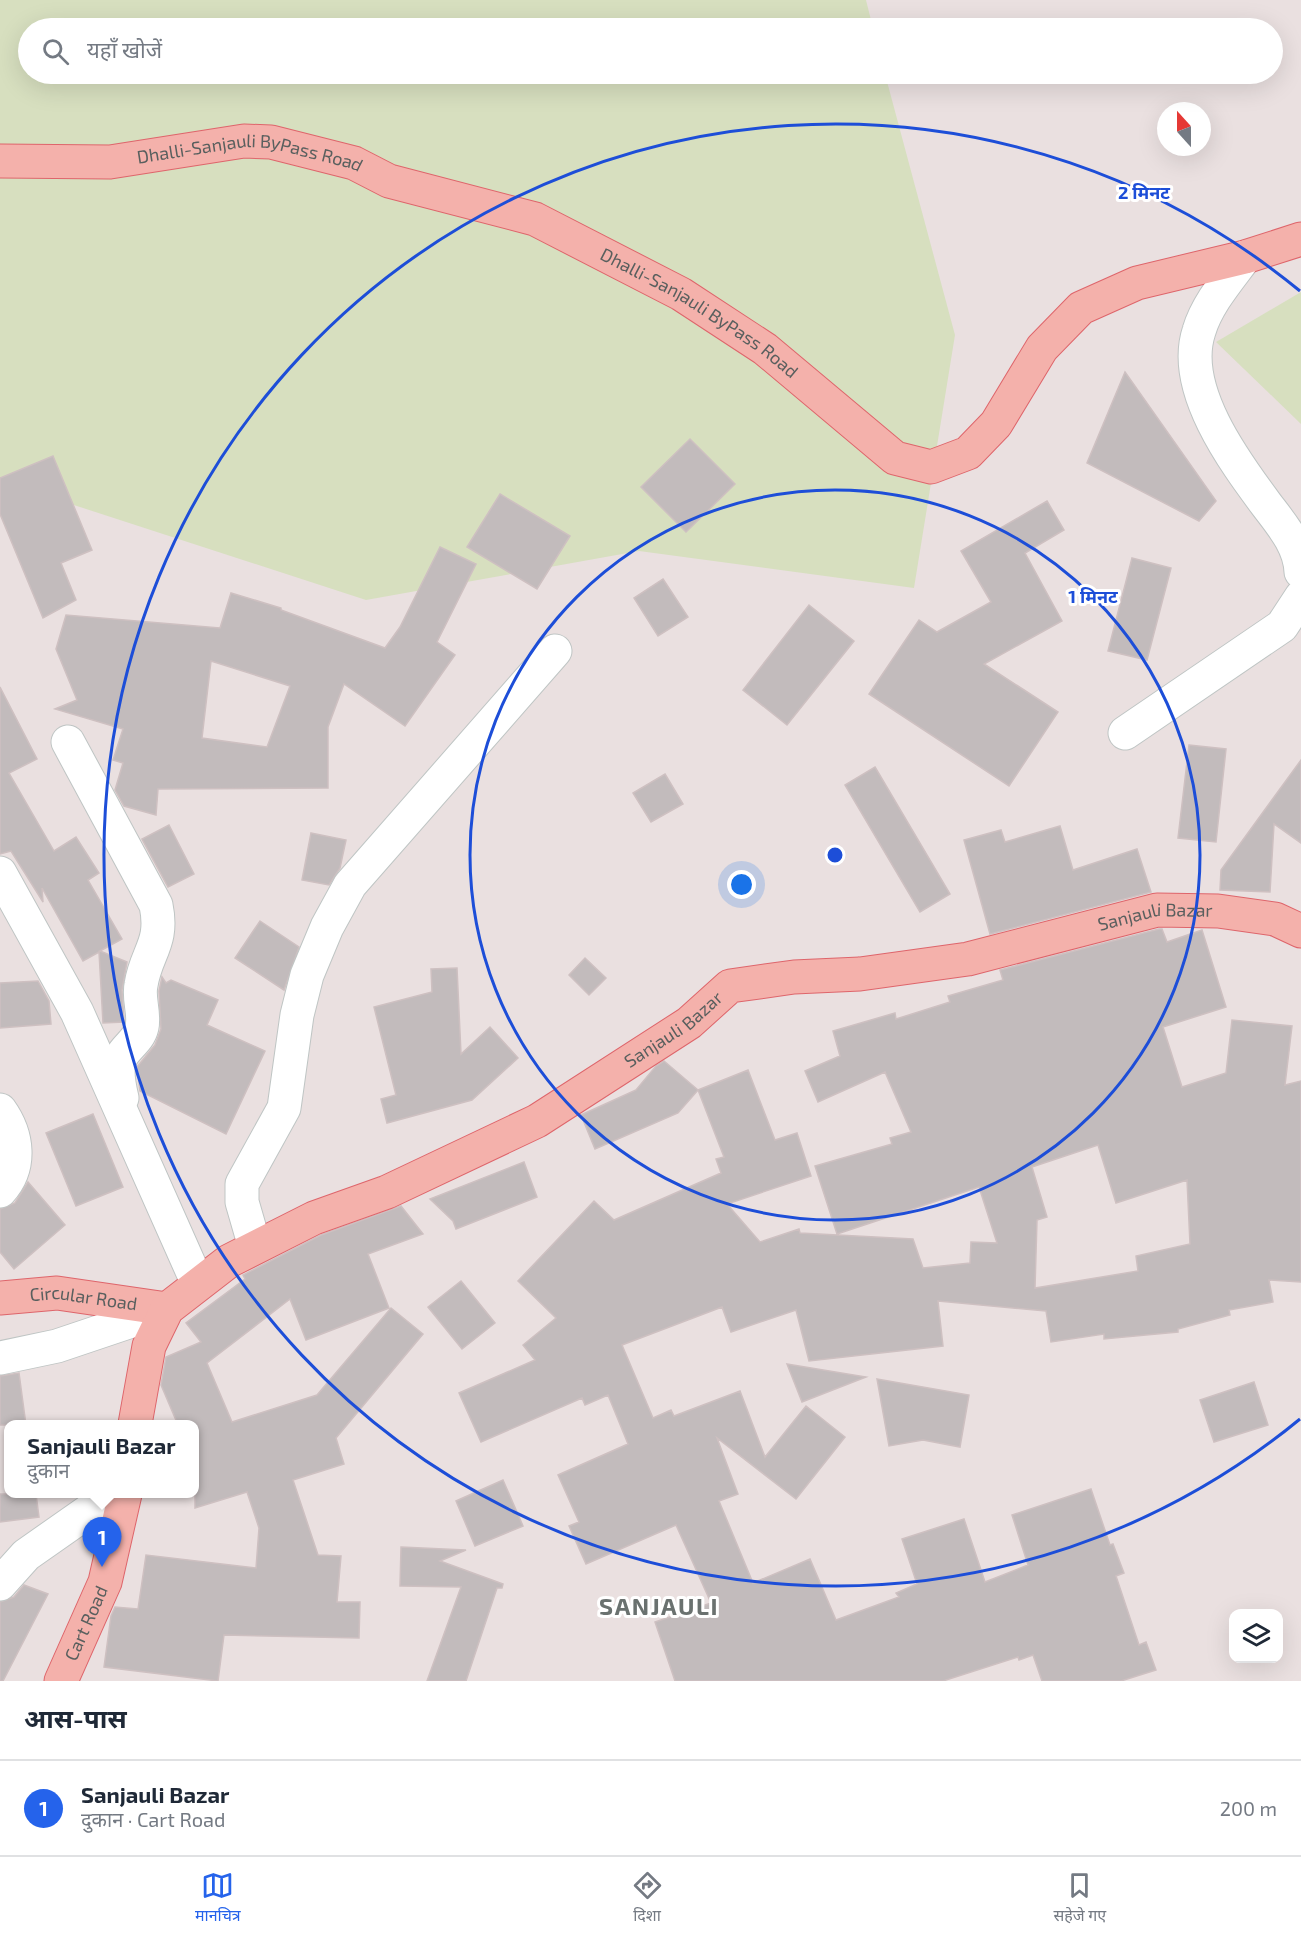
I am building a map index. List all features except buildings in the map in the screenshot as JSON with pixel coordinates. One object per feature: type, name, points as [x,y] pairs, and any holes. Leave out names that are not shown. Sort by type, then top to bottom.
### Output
[{"type":"main road","name":"Dhalli-Sanjauli ByPass Road","points":[[0,161],[110,162],[244,141],[271,142],[354,164],[388,181],[535,219],[681,294],[765,349],[895,458],[931,467],[968,453],[996,424],[1042,348],[1081,308],[1137,283],[1245,257],[1301,239]]},
{"type":"main road","name":"Sanjauli Bazar","points":[[167,1309],[229,1261],[255,1247],[314,1218],[387,1192],[537,1121],[689,1023],[730,986],[794,977],[860,974],[968,959],[1157,910],[1218,911],[1275,919],[1301,931]]},
{"type":"main road","name":"Circular Road","points":[[0,1298],[57,1293],[167,1309]]},
{"type":"main road","points":[[136,1420],[150,1346],[167,1309]]},
{"type":"main road","name":"Cart Road","points":[[61,1681],[105,1582],[124,1498]]},
{"type":"street","points":[[1245,257],[1217,295],[1198,331],[1195,367],[1204,401],[1230,456],[1287,532],[1301,560],[1301,572]]},
{"type":"street","points":[[1125,733],[1282,626],[1301,597]]},
{"type":"street","points":[[255,1247],[242,1202],[242,1184],[284,1108],[297,1015],[307,975],[327,927],[350,885],[555,651]]},
{"type":"street","points":[[68,742],[156,905],[160,924],[157,943],[141,983],[142,1026],[138,1037],[121,1056],[118,1067],[128,1126]]},
{"type":"street","points":[[0,873],[77,1012],[198,1284]]},
{"type":"street","points":[[0,1110],[10,1124],[17,1154],[9,1181],[0,1191]]},
{"type":"street","points":[[0,1358],[57,1346],[167,1309]]},
{"type":"street","points":[[0,1584],[26,1555],[107,1498]]},
{"type":"green space","points":[[0,0],[866,0],[870,18],[18,18],[18,84],[888,84],[955,335],[914,588],[639,551],[366,600],[0,481]]},
{"type":"green space","points":[[1301,292],[1301,424],[1216,342]]},
{"type":"place","name":"Sanjauli Bazar","points":[[102,1567]]},
{"type":"district","name":"SANJAULI","points":[[659,1607]]}]
